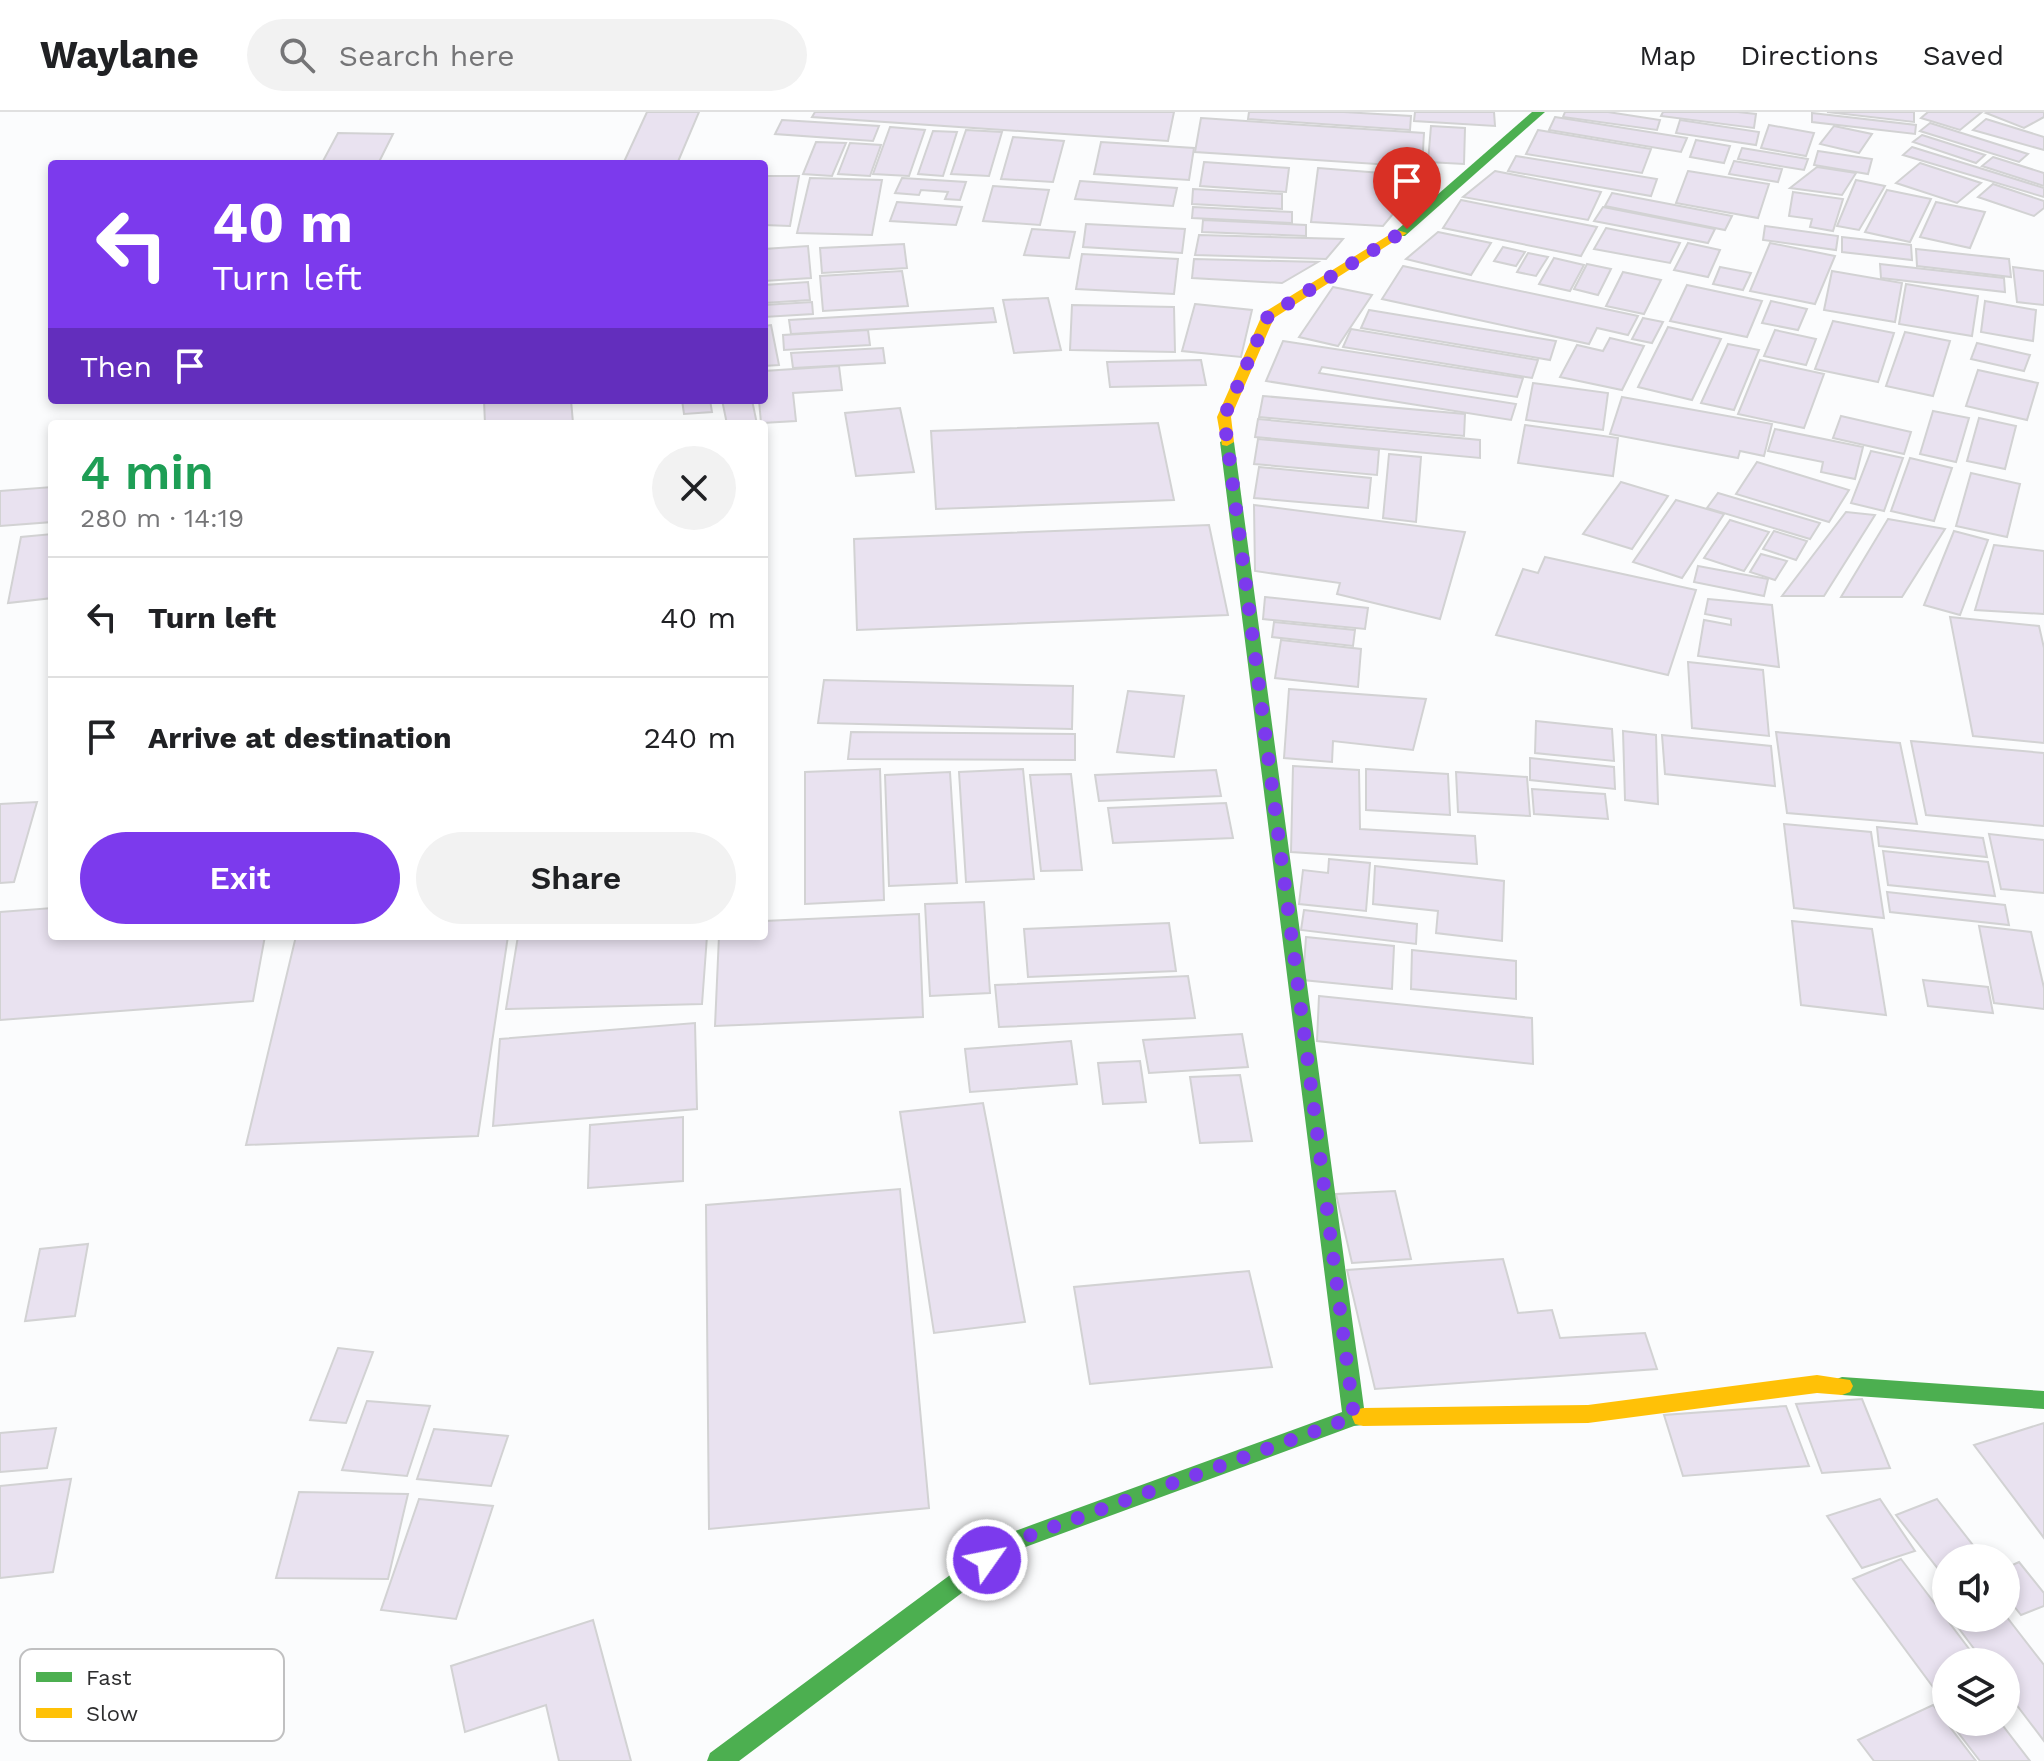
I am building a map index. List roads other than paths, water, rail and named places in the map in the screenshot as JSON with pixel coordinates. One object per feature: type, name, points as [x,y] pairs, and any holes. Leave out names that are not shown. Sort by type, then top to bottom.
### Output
[{"type":"main road","points":[[1354,1417],[1224,417],[1268,316],[1407,229],[1539,112]]},
{"type":"main road","points":[[719,1761],[1012,1542],[1354,1417],[1588,1414],[1817,1384],[2044,1400]]}]
